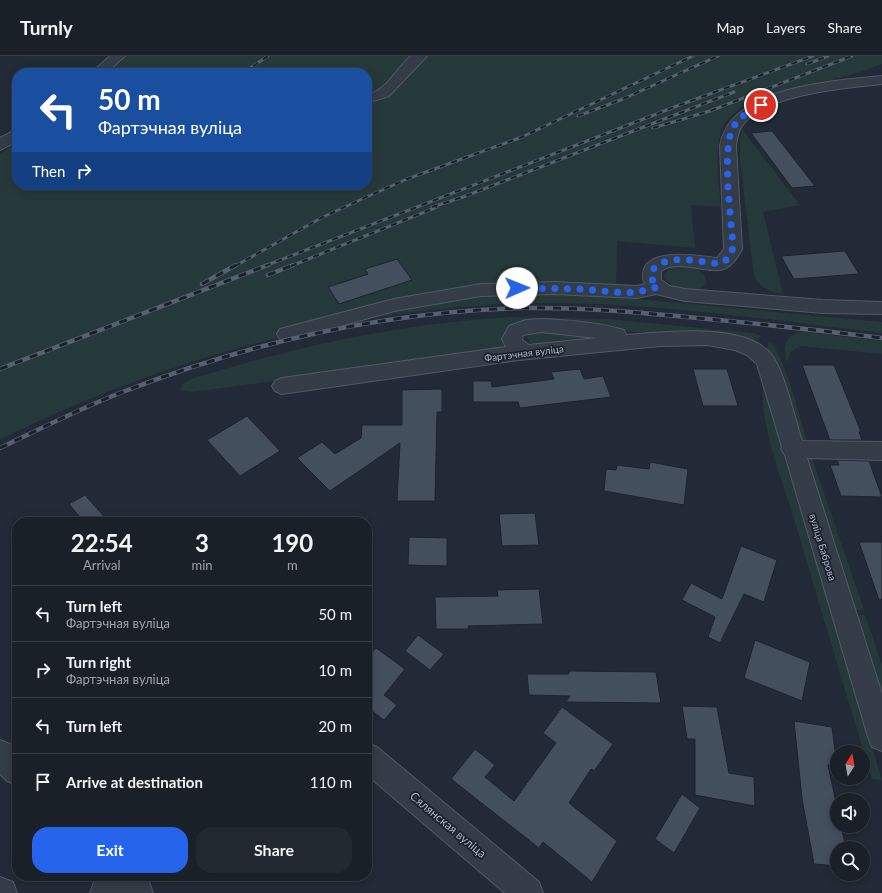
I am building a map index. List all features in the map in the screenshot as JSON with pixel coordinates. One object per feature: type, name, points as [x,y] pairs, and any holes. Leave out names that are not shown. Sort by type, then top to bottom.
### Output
[{"type":"street","points":[[104,68],[118,56]]},
{"type":"street","points":[[372,98],[388,91],[407,67],[420,56]]},
{"type":"street","points":[[882,80],[836,86],[795,94],[761,105],[740,119],[734,126],[728,145],[732,249],[728,258],[720,264],[674,260],[659,263],[651,272],[653,283],[658,287],[672,292],[882,308]]},
{"type":"street","points":[[0,146],[12,138]]},
{"type":"street","points":[[720,264],[722,297]]},
{"type":"street","points":[[287,334],[394,305],[481,290],[554,288],[637,292],[658,287]]},
{"type":"street","name":"Фартэчная вуліца","points":[[282,386],[524,351],[681,339],[721,340],[745,346],[763,357]]},
{"type":"street","name":"вуліца Баброва","points":[[763,357],[768,365],[792,449],[882,737]]},
{"type":"street","points":[[792,449],[882,451]]},
{"type":"street","points":[[0,754],[12,766]]},
{"type":"street","name":"Сялянская вуліца","points":[[372,761],[528,893]]},
{"type":"street","points":[[105,893],[116,881]]},
{"type":"street","points":[[126,881],[138,893]]},
{"type":"shaded area","points":[[127,56],[882,56],[882,64],[835,79],[777,92],[758,99],[741,108],[729,118],[721,132],[718,150],[721,207],[691,205],[695,248],[617,241],[616,297],[882,322],[882,333],[710,313],[624,305],[581,303],[470,306],[400,314],[331,326],[262,342],[193,362],[126,385],[62,411],[0,440],[0,154],[12,145],[12,190],[372,190],[372,68],[112,68]]},
{"type":"shaded area","points":[[742,129],[800,205],[763,212],[783,294],[766,289],[759,284],[754,276],[740,161],[740,138]]},
{"type":"shaded area","points":[[683,266],[694,268],[703,274],[706,284],[697,290],[674,287],[665,279],[664,275],[672,267]]},
{"type":"shaded area","points":[[510,317],[607,319],[753,333],[761,336],[757,340],[744,340],[655,334],[554,323],[506,340],[500,350],[489,353],[192,392],[183,391],[181,389],[183,384],[191,379],[271,356],[349,338],[428,325]]},
{"type":"shaded area","points":[[534,330],[596,336],[596,338],[534,345],[530,343],[527,337]]},
{"type":"shaded area","points":[[805,332],[882,341],[882,354],[801,346],[790,352],[787,363],[785,346],[789,338],[798,333]]},
{"type":"shaded area","points":[[769,342],[780,357],[807,440],[800,439],[768,353],[767,349]]},
{"type":"shaded area","points":[[764,383],[778,435],[882,780],[872,779],[870,772],[870,745],[862,745],[772,449],[764,415]]},
{"type":"shaded area","points":[[811,455],[864,610],[856,610],[805,459]]},
{"type":"shaded area","points":[[857,615],[865,615],[882,665],[882,691]]},
{"type":"building","points":[[772,131],[815,186],[792,188],[751,133]]},
{"type":"building","points":[[845,251],[859,274],[794,279],[781,256]]},
{"type":"building","points":[[397,259],[412,280],[339,304],[328,287],[368,274],[365,269]]},
{"type":"building","points":[[802,365],[834,365],[861,432],[859,432],[862,440],[830,440]]},
{"type":"building","points":[[580,369],[584,379],[603,376],[611,397],[520,408],[518,402],[473,402],[473,381],[491,381],[492,387],[554,379],[551,372]]},
{"type":"building","points":[[693,369],[727,369],[738,406],[703,406]]},
{"type":"building","points":[[442,389],[442,412],[437,412],[435,501],[397,501],[400,443],[330,491],[297,458],[322,442],[335,454],[361,438],[362,425],[402,425],[402,390]]},
{"type":"building","points":[[247,416],[280,451],[240,476],[207,440]]},
{"type":"building","points":[[837,460],[869,461],[882,497],[841,496],[830,465],[839,465]]},
{"type":"building","points":[[650,462],[688,469],[684,505],[604,491],[606,469],[616,470],[617,465],[649,469]]},
{"type":"building","points":[[85,495],[105,517],[80,517],[69,504]]},
{"type":"building","points":[[535,513],[539,545],[502,546],[499,514]]},
{"type":"building","points":[[409,537],[447,538],[447,566],[408,565]]},
{"type":"building","points":[[859,542],[882,542],[882,599],[879,600]]},
{"type":"building","points":[[741,546],[777,560],[764,602],[744,594],[720,643],[708,637],[715,617],[682,600],[691,583],[722,599]]},
{"type":"building","points":[[539,589],[543,624],[468,626],[469,629],[436,629],[435,597],[498,596],[497,590]]},
{"type":"building","points":[[418,635],[444,654],[430,670],[405,651]]},
{"type":"building","points":[[755,640],[810,662],[802,701],[744,678]]},
{"type":"building","points":[[376,648],[405,669],[384,695],[397,705],[384,720],[372,711],[372,652]]},
{"type":"building","points":[[569,671],[656,672],[661,703],[566,702],[570,696],[529,695],[527,674],[569,674]]},
{"type":"building","points":[[682,706],[717,707],[729,773],[754,777],[755,806],[695,795],[695,739],[687,739]]},
{"type":"building","points":[[562,707],[613,744],[594,771],[591,769],[569,803],[617,841],[592,882],[543,842],[539,848],[451,779],[475,749],[495,765],[485,777],[514,801],[556,743],[543,733]]},
{"type":"building","points":[[794,721],[832,727],[834,745],[830,745],[830,765],[828,765],[830,785],[832,785],[834,793],[830,793],[830,833],[843,833],[844,841],[830,841],[830,865],[814,864],[802,799]]},
{"type":"building","points":[[682,794],[700,808],[674,853],[655,839]]},
{"type":"railway","points":[[250,68],[268,56]]},
{"type":"railway","points":[[235,266],[321,218],[362,199],[407,179],[522,137],[693,56]]},
{"type":"railway","points":[[578,116],[623,99],[718,56]]},
{"type":"railway","points":[[265,266],[677,106],[813,56]]},
{"type":"railway","points":[[807,64],[828,56]]},
{"type":"railway","points":[[653,128],[710,111],[852,56]]},
{"type":"railway","points":[[432,207],[463,197],[734,92]]},
{"type":"railway","points":[[291,266],[437,207]]},
{"type":"railway","points":[[202,284],[236,265]]},
{"type":"railway","points":[[0,369],[268,265]]},
{"type":"railway","points":[[268,275],[293,265]]},
{"type":"railway","points":[[0,448],[105,399],[168,375],[218,359],[318,333],[369,323],[421,316],[472,310],[524,308],[585,309],[711,319],[882,338]]},
{"type":"route","points":[[517,288],[554,288],[637,292],[658,287],[653,283],[651,272],[659,263],[674,260],[720,264],[724,262],[731,254],[733,245],[728,156],[730,136],[734,126],[740,119],[749,111],[761,105]]}]
